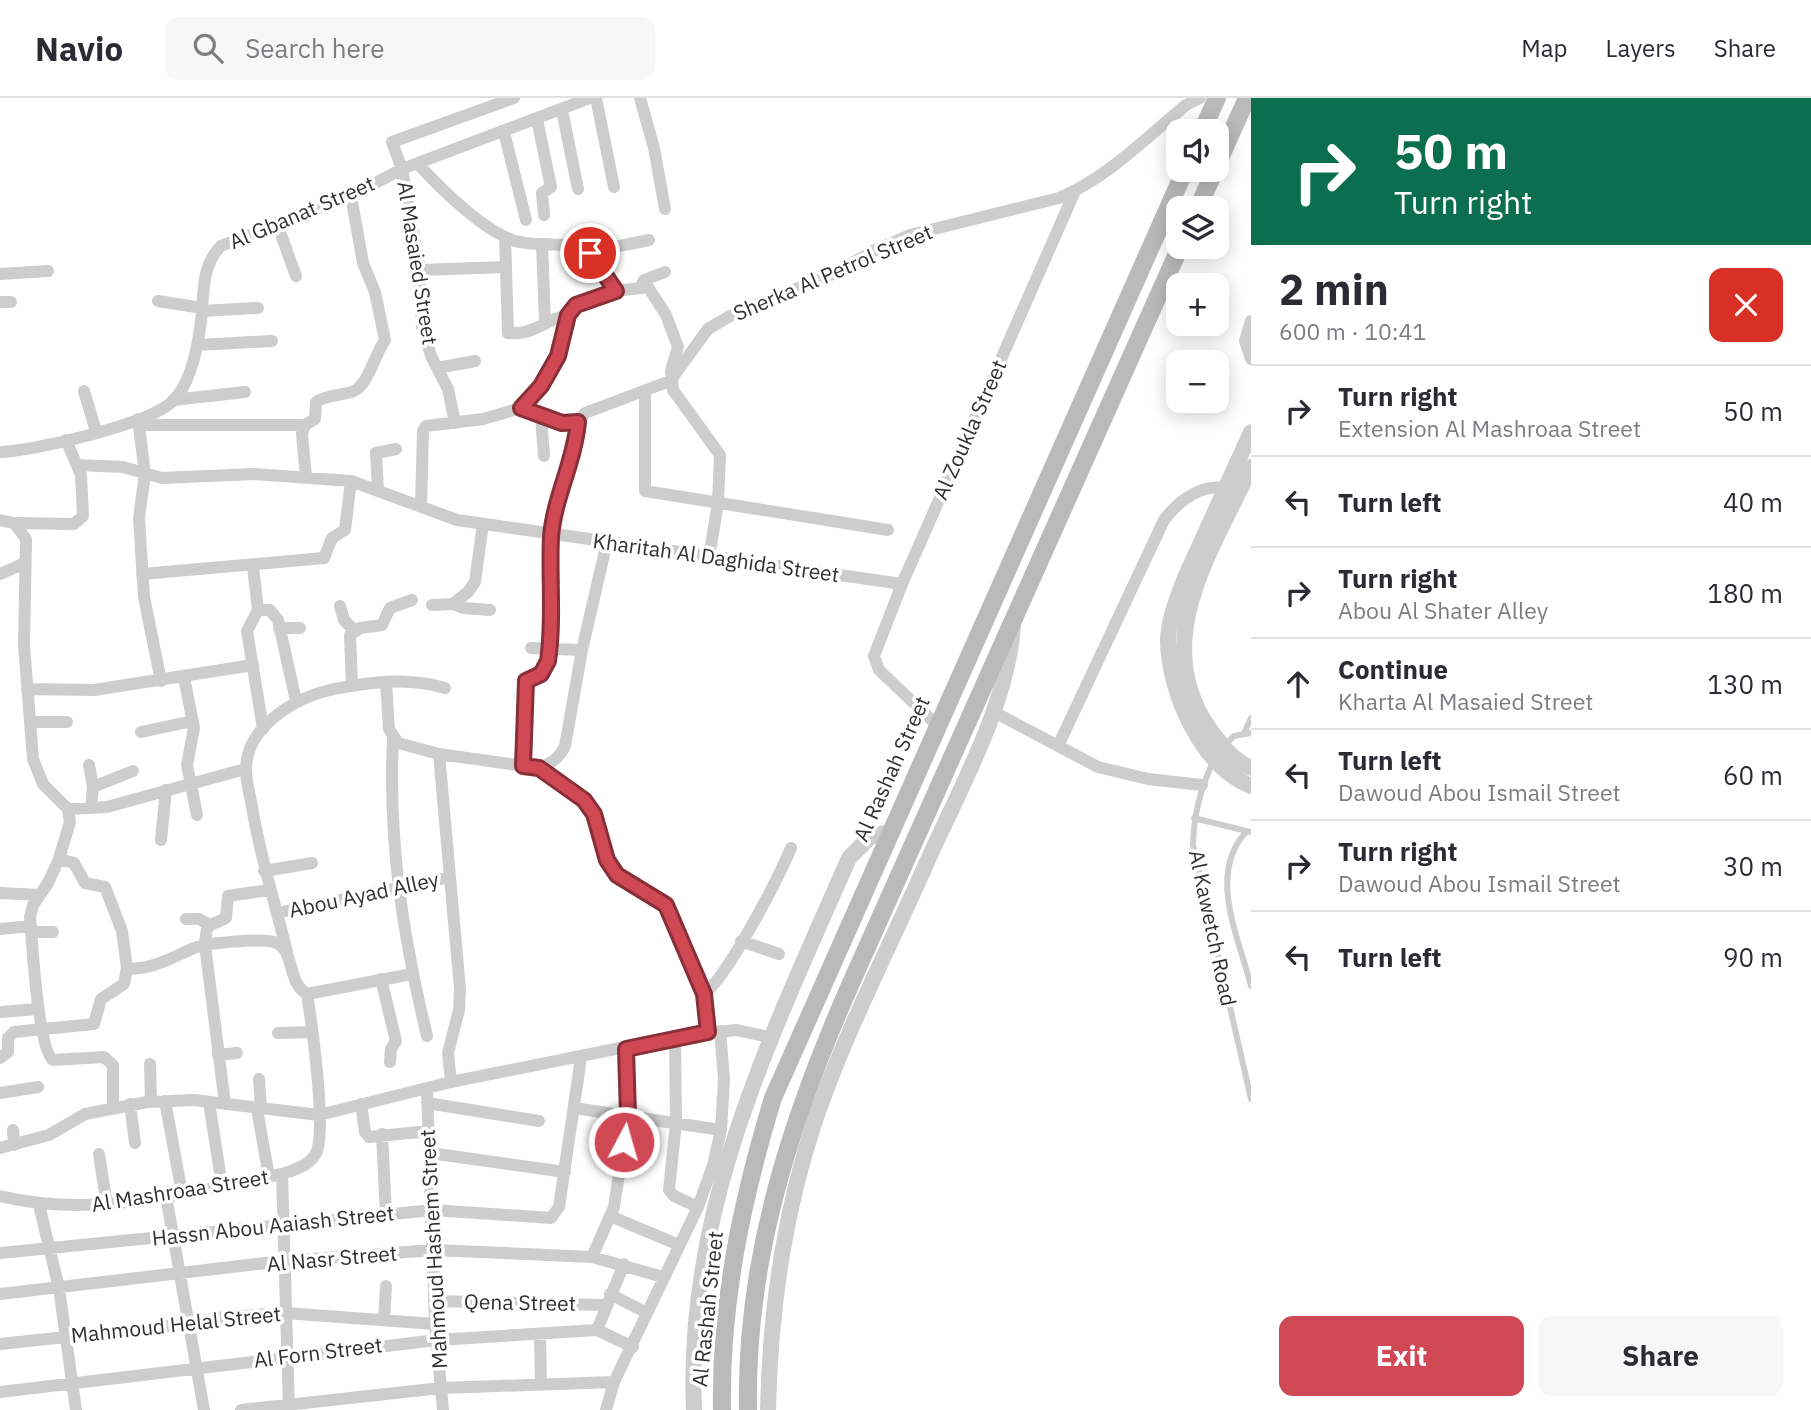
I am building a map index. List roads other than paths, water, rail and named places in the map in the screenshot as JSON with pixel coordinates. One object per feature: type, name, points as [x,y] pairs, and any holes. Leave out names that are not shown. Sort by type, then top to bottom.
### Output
[{"type":"main road","points":[[1207,119],[1217,98]]},
{"type":"main road","points":[[1229,139],[1247,98]]},
{"type":"main road","name":"Al Rashah Street","points":[[722,1410],[723,1346],[740,1216],[757,1149],[786,1063],[1180,182]]},
{"type":"main road","points":[[748,1410],[751,1327],[759,1264],[772,1199],[800,1102],[1175,259]]},
{"type":"street","name":"Al Masaied Street","points":[[455,424],[448,388],[437,368],[422,327],[420,271],[402,169],[392,142],[514,98]]},
{"type":"street","name":"Al Gbanat Street","points":[[173,400],[198,345],[207,265],[212,254],[221,246],[351,196],[402,169],[590,98]]},
{"type":"street","points":[[596,98],[614,187]]},
{"type":"street","points":[[640,98],[654,148],[665,209]]},
{"type":"street","name":"Sherka Al Petrol Street","points":[[670,382],[708,329],[730,316],[835,273],[873,251],[910,235],[1048,201],[1076,191],[1102,174],[1186,105],[1200,98]]},
{"type":"street","points":[[562,110],[578,189]]},
{"type":"street","points":[[537,119],[554,195],[542,193],[544,215]]},
{"type":"street","points":[[504,132],[526,220]]},
{"type":"street","points":[[418,164],[449,198],[505,237],[516,242],[573,246],[590,253],[616,291]]},
{"type":"street","name":"Al Zoukla Street","points":[[937,725],[879,670],[874,656],[902,584],[1076,191]]},
{"type":"street","points":[[0,452],[24,451],[138,422],[305,425],[315,419],[315,405],[320,398],[352,392],[364,383],[374,355],[385,340],[375,292],[363,263],[351,196]]},
{"type":"street","points":[[278,223],[296,276]]},
{"type":"street","points":[[505,237],[508,333],[528,333],[545,321],[568,315]]},
{"type":"street","points":[[590,253],[649,240]]},
{"type":"street","points":[[542,244],[545,321]]},
{"type":"street","points":[[420,271],[505,267]]},
{"type":"street","points":[[0,274],[48,271]]},
{"type":"street","points":[[641,286],[644,279],[666,272]]},
{"type":"street","points":[[421,507],[424,428],[483,419],[521,408],[541,386],[558,356],[568,315],[576,305],[616,291],[648,287],[676,336],[678,346],[670,382],[673,390],[720,455],[718,503],[709,556]]},
{"type":"street","points":[[158,301],[202,309],[258,307]]},
{"type":"street","points":[[1251,321],[1245,341],[1251,359]]},
{"type":"street","points":[[198,345],[272,341]]},
{"type":"street","points":[[437,368],[475,361]]},
{"type":"street","points":[[523,766],[526,681],[547,668],[550,649],[551,534],[561,489],[571,465],[578,422],[585,413],[599,406],[670,382]]},
{"type":"street","points":[[84,391],[96,431]]},
{"type":"street","points":[[138,422],[173,400],[245,392]]},
{"type":"street","points":[[645,392],[645,491],[888,530]]},
{"type":"street","points":[[521,408],[562,423],[578,422]]},
{"type":"street","points":[[541,416],[544,456]]},
{"type":"street","points":[[138,422],[145,474],[139,518],[142,574],[148,625],[161,681]]},
{"type":"street","points":[[305,425],[302,434],[306,477]]},
{"type":"street","points":[[1251,432],[1232,490],[1184,579],[1176,600],[1168,644],[1181,699],[1236,779],[1251,786]]},
{"type":"street","points":[[0,520],[14,523],[74,524],[80,521],[84,510],[83,485],[66,440]]},
{"type":"street","points":[[377,491],[376,453],[396,449]]},
{"type":"street","name":"Kharitah Al Daghida Street","points":[[78,466],[123,467],[162,478],[254,474],[351,481],[457,520],[902,584]]},
{"type":"street","points":[[1058,746],[1164,520],[1179,503],[1198,491],[1232,490],[1251,467]]},
{"type":"street","points":[[142,574],[253,567],[324,558],[332,538],[345,530],[351,481]]},
{"type":"street","points":[[14,523],[26,539],[24,645],[37,772],[43,784],[68,809],[70,822],[59,859],[33,905],[31,929],[38,1009],[47,1056],[53,1060],[104,1057],[110,1060],[113,1065],[113,1107]]},
{"type":"street","points":[[453,604],[468,593],[475,582],[483,524]]},
{"type":"street","points":[[539,768],[561,756],[565,746],[582,650],[607,542]]},
{"type":"street","points":[[0,575],[25,563]]},
{"type":"street","points":[[253,567],[258,610],[247,631],[263,729]]},
{"type":"street","points":[[352,686],[349,638],[355,631],[382,625],[390,608],[412,600]]},
{"type":"street","points":[[432,605],[453,604],[463,608],[490,610]]},
{"type":"street","points":[[340,607],[344,620],[355,631]]},
{"type":"street","points":[[258,610],[264,609],[275,614],[296,701]]},
{"type":"street","points":[[768,1410],[769,1364],[780,1263],[803,1160],[820,1108],[847,1042],[992,711],[1011,653],[1013,619]]},
{"type":"street","points":[[279,628],[300,628]]},
{"type":"street","points":[[531,648],[582,650]]},
{"type":"street","points":[[27,689],[94,690],[253,665]]},
{"type":"street","points":[[184,677],[195,736],[187,765],[197,815]]},
{"type":"street","points":[[386,682],[387,715],[393,739],[392,838],[397,888],[412,974],[427,1035]]},
{"type":"street","points":[[319,1115],[307,994],[297,985],[269,890],[245,769],[263,729],[296,701],[314,694],[386,682],[417,682],[444,688]]},
{"type":"street","points":[[992,711],[1098,767],[1124,774],[1202,785]]},
{"type":"street","points":[[141,733],[193,721]]},
{"type":"street","points":[[30,722],[67,722]]},
{"type":"street","points":[[393,739],[404,746],[439,754],[539,768],[590,806],[607,860],[617,875],[666,905],[704,994],[724,1079],[721,1129],[698,1207],[614,1382],[606,1410]]},
{"type":"street","points":[[1219,753],[1251,768]]},
{"type":"street","points":[[439,754],[460,989],[459,1010],[447,1053],[451,1083]]},
{"type":"street","points":[[89,765],[93,786],[92,808]]},
{"type":"street","points":[[68,809],[107,807],[245,769]]},
{"type":"street","points":[[93,786],[133,771]]},
{"type":"street","points":[[161,841],[166,790]]},
{"type":"street","points":[[694,1410],[698,1317],[710,1236],[726,1166],[769,1037],[849,858],[870,837],[889,832]]},
{"type":"street","points":[[704,994],[714,985],[741,941],[778,877],[791,848]]},
{"type":"street","points":[[4,1060],[10,1034],[94,1024],[101,999],[124,984],[127,968],[122,931],[105,887],[85,883],[74,863],[59,859]]},
{"type":"street","points":[[264,871],[312,863]]},
{"type":"street","name":"Abou Ayad Alley","points":[[277,913],[450,877]]},
{"type":"street","points":[[186,919],[199,919],[208,924],[226,918],[225,900],[232,894],[269,890]]},
{"type":"street","points":[[0,893],[40,895]]},
{"type":"street","points":[[208,924],[205,945],[225,1104]]},
{"type":"street","points":[[0,929],[53,932]]},
{"type":"street","points":[[741,941],[779,954]]},
{"type":"street","points":[[127,968],[154,964],[205,945],[273,942],[288,955]]},
{"type":"street","points":[[307,994],[412,974]]},
{"type":"street","points":[[381,979],[396,1041],[391,1049],[390,1062]]},
{"type":"street","points":[[0,1013],[38,1009]]},
{"type":"street","points":[[0,1148],[49,1135],[85,1114],[130,1104],[151,1101],[209,1102],[319,1115],[451,1083],[675,1037],[736,1030],[769,1037]]},
{"type":"street","points":[[278,1033],[312,1032]]},
{"type":"street","points":[[675,1037],[676,1123],[669,1190],[674,1196],[698,1207]]},
{"type":"street","points":[[592,1257],[610,1216],[628,1115],[626,1049]]},
{"type":"street","points":[[219,1055],[237,1053]]},
{"type":"street","points":[[430,1153],[565,1172],[580,1058]]},
{"type":"street","points":[[150,1063],[151,1101]]},
{"type":"street","points":[[259,1079],[259,1109],[275,1176],[282,1225],[289,1407]]},
{"type":"street","points":[[0,1093],[38,1087]]},
{"type":"street","name":"Mahmoud Hashem Street","points":[[427,1089],[435,1324],[443,1410]]},
{"type":"street","points":[[165,1101],[182,1193]]},
{"type":"street","points":[[209,1102],[222,1186]]},
{"type":"street","points":[[428,1103],[539,1121]]},
{"type":"street","points":[[130,1104],[135,1143]]},
{"type":"street","points":[[361,1104],[366,1135],[429,1131]]},
{"type":"street","points":[[574,1108],[721,1129]]},
{"type":"street","name":"Al Mashroaa Street","points":[[0,1196],[39,1205],[107,1205],[275,1176],[308,1163],[317,1152],[319,1115]]},
{"type":"street","points":[[13,1130],[14,1145]]},
{"type":"street","points":[[382,1134],[386,1215]]},
{"type":"street","points":[[99,1154],[107,1205]]},
{"type":"street","name":"Hassn Abou Aaiash Street","points":[[0,1253],[433,1210],[545,1219],[557,1212],[565,1172]]},
{"type":"street","points":[[166,1196],[204,1410]]},
{"type":"street","points":[[39,1205],[59,1288],[76,1410]]},
{"type":"street","points":[[610,1216],[679,1245]]},
{"type":"street","name":"Al Nasr Street","points":[[0,1294],[283,1261],[434,1251],[592,1257],[663,1277]]},
{"type":"street","points":[[597,1330],[624,1264]]},
{"type":"street","points":[[384,1320],[386,1286]]},
{"type":"street","points":[[608,1300],[648,1313]]},
{"type":"street","name":"Qena Street","points":[[435,1301],[608,1300]]},
{"type":"street","name":"Mahmoud Helal Street","points":[[0,1345],[187,1324],[224,1317],[285,1313],[435,1324]]},
{"type":"street","name":"Al Forn Street","points":[[0,1392],[437,1339],[597,1330],[633,1347]]},
{"type":"street","points":[[540,1334],[541,1384]]},
{"type":"street","points":[[241,1410],[289,1407],[441,1388],[614,1382]]},
{"type":"lane","points":[[1219,753],[1234,736],[1248,733],[1251,718]]},
{"type":"lane","name":"Al Kawetch Road","points":[[1219,753],[1202,785],[1194,818],[1193,845],[1251,1099]]},
{"type":"lane","points":[[1194,818],[1248,832],[1230,857],[1226,876],[1251,986]]}]
